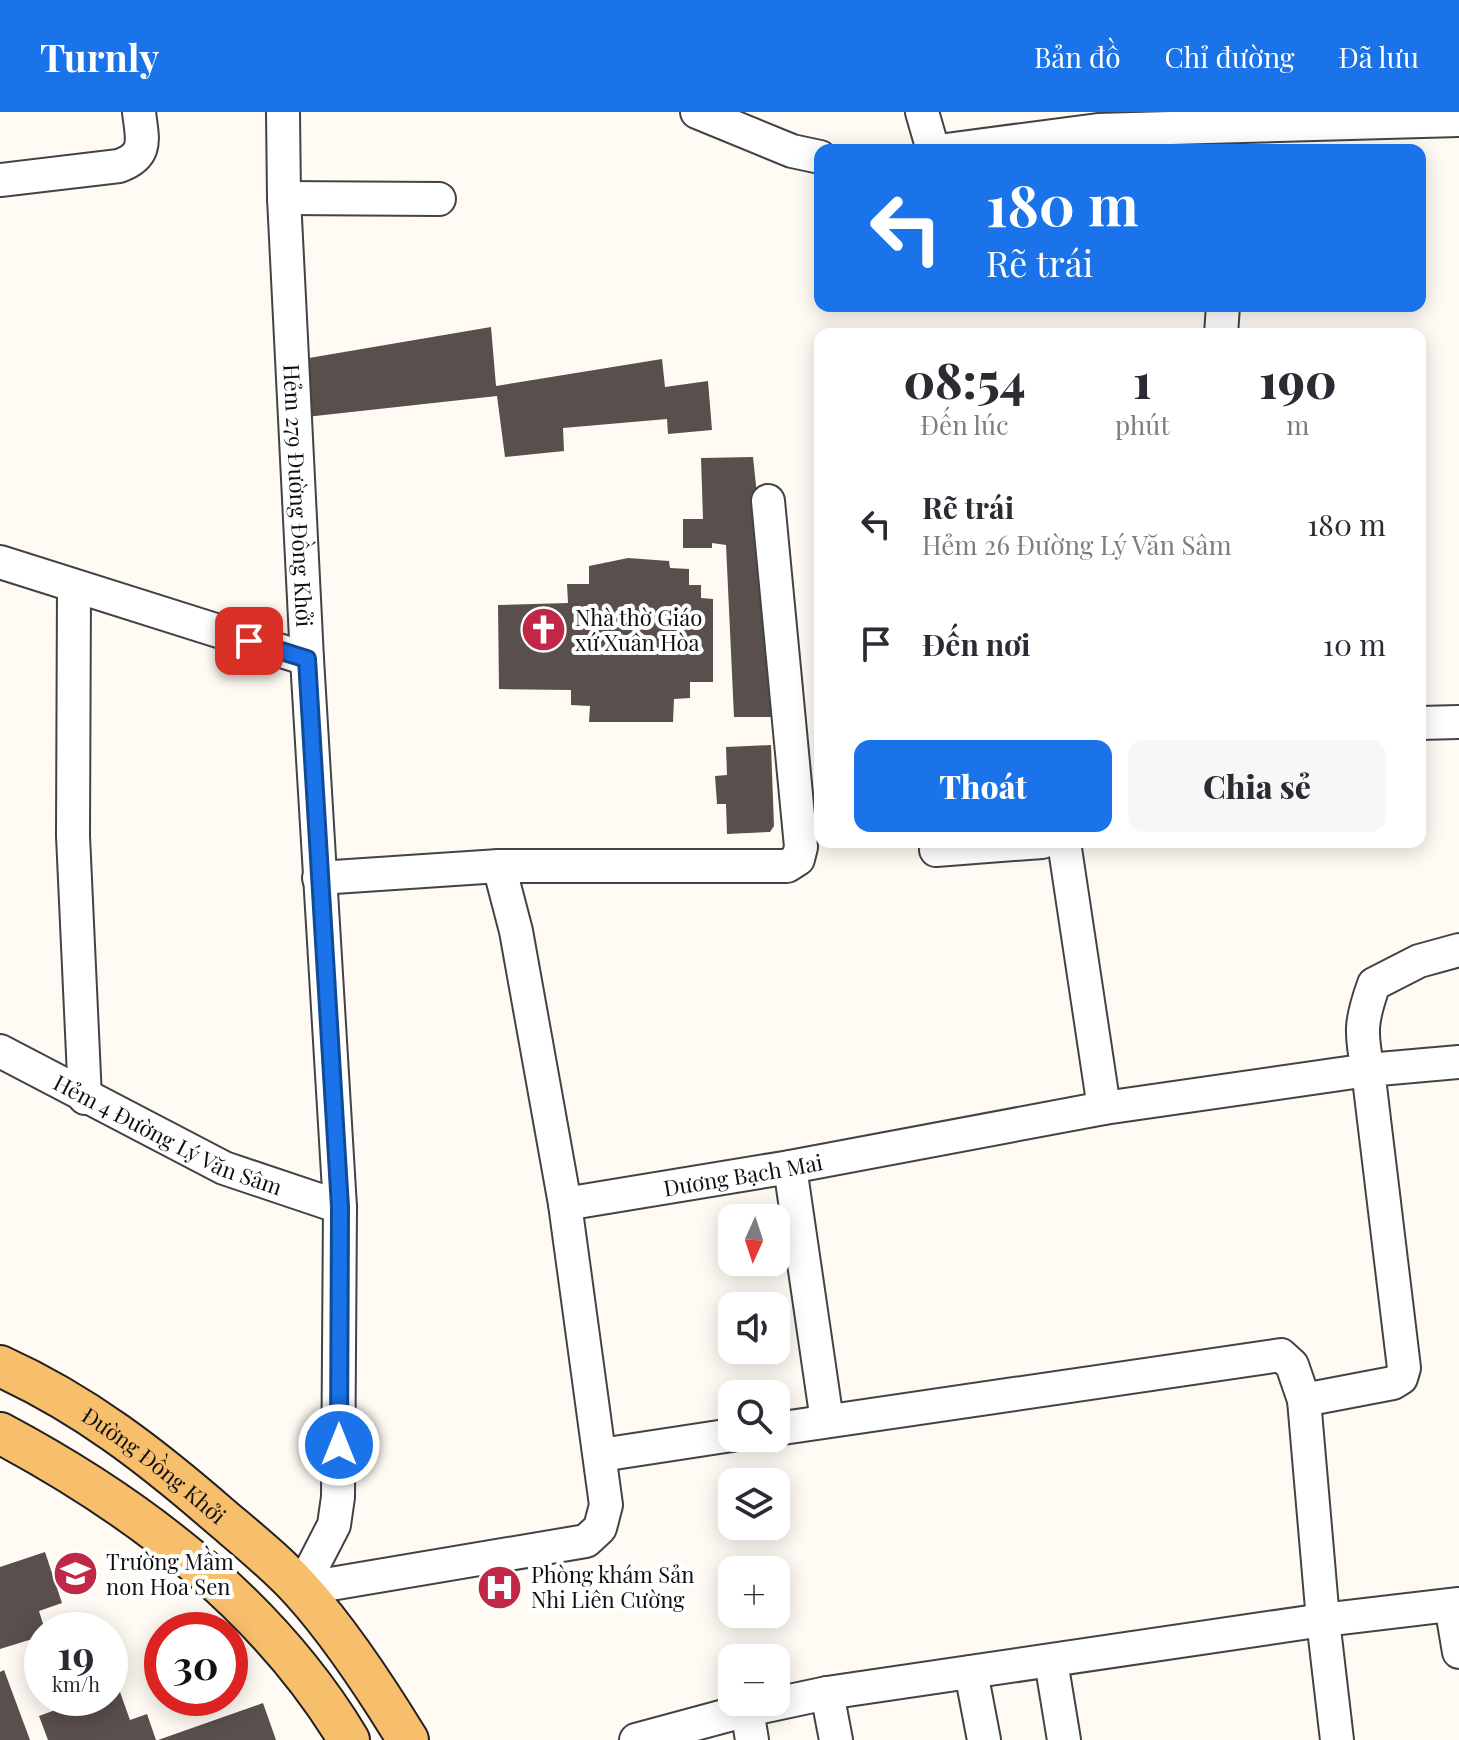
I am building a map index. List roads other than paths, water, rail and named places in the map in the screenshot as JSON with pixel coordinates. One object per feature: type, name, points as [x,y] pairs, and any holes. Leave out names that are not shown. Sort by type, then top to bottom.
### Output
[{"type":"main road","name":"Đường Đồng Khởi","points":[[0,1366],[70,1402],[156,1461],[301,1589],[408,1740]]},
{"type":"main road","points":[[0,1433],[98,1489],[140,1518],[195,1563],[275,1640],[335,1717],[349,1740]]},
{"type":"street","points":[[0,180],[131,162],[143,144],[139,112]]},
{"type":"street","name":"Hẻm 279 Đường Đồng Khởi","points":[[283,112],[284,198],[307,659],[340,1207],[338,1497],[334,1525],[301,1589]]},
{"type":"street","points":[[697,112],[792,151],[814,156]]},
{"type":"street","points":[[922,112],[931,144]]},
{"type":"street","points":[[992,144],[1098,130],[1225,129],[1459,120]]},
{"type":"street","points":[[284,198],[439,199]]},
{"type":"street","points":[[319,878],[499,866],[787,866],[798,859],[801,847],[768,501]]},
{"type":"street","points":[[0,562],[307,659]]},
{"type":"street","points":[[74,586],[73,836],[85,1098]]},
{"type":"street","points":[[1426,723],[1459,722]]},
{"type":"street","points":[[936,850],[962,848]]},
{"type":"street","points":[[1065,848],[1104,1108]]},
{"type":"street","points":[[301,1589],[586,1541],[600,1528],[606,1505],[601,1455],[565,1204],[516,931],[499,866]]},
{"type":"street","points":[[1304,1400],[1393,1383],[1401,1378],[1404,1368],[1368,1070],[1361,1038],[1364,1012],[1374,984],[1419,961],[1459,950]]},
{"type":"street","name":"Hẻm 4 Đường Lý Văn Sâm","points":[[0,1051],[224,1168],[340,1207]]},
{"type":"street","name":"Dương Bạch Mai","points":[[565,1204],[790,1167],[1104,1108],[1368,1070],[1459,1062]]},
{"type":"street","points":[[790,1167],[827,1421]]},
{"type":"street","points":[[790,1427],[1281,1355],[1292,1365],[1304,1400],[1337,1740]]},
{"type":"street","points":[[601,1455],[718,1437]]},
{"type":"street","points":[[636,1740],[750,1725],[827,1693],[1323,1620],[1455,1605],[1459,1652]]},
{"type":"street","points":[[1051,1661],[1064,1740]]},
{"type":"street","points":[[971,1672],[984,1740]]},
{"type":"street","points":[[827,1693],[836,1740]]},
{"type":"place","name":"Nhà thờ Giáo xứ Xuân Hòa","points":[[544,630]]},
{"type":"place","name":"Trường Mầm non Hoa Sen","points":[[75,1574]]},
{"type":"place","name":"Phòng khám Sản Nhi Liên Cường","points":[[500,1587]]}]
